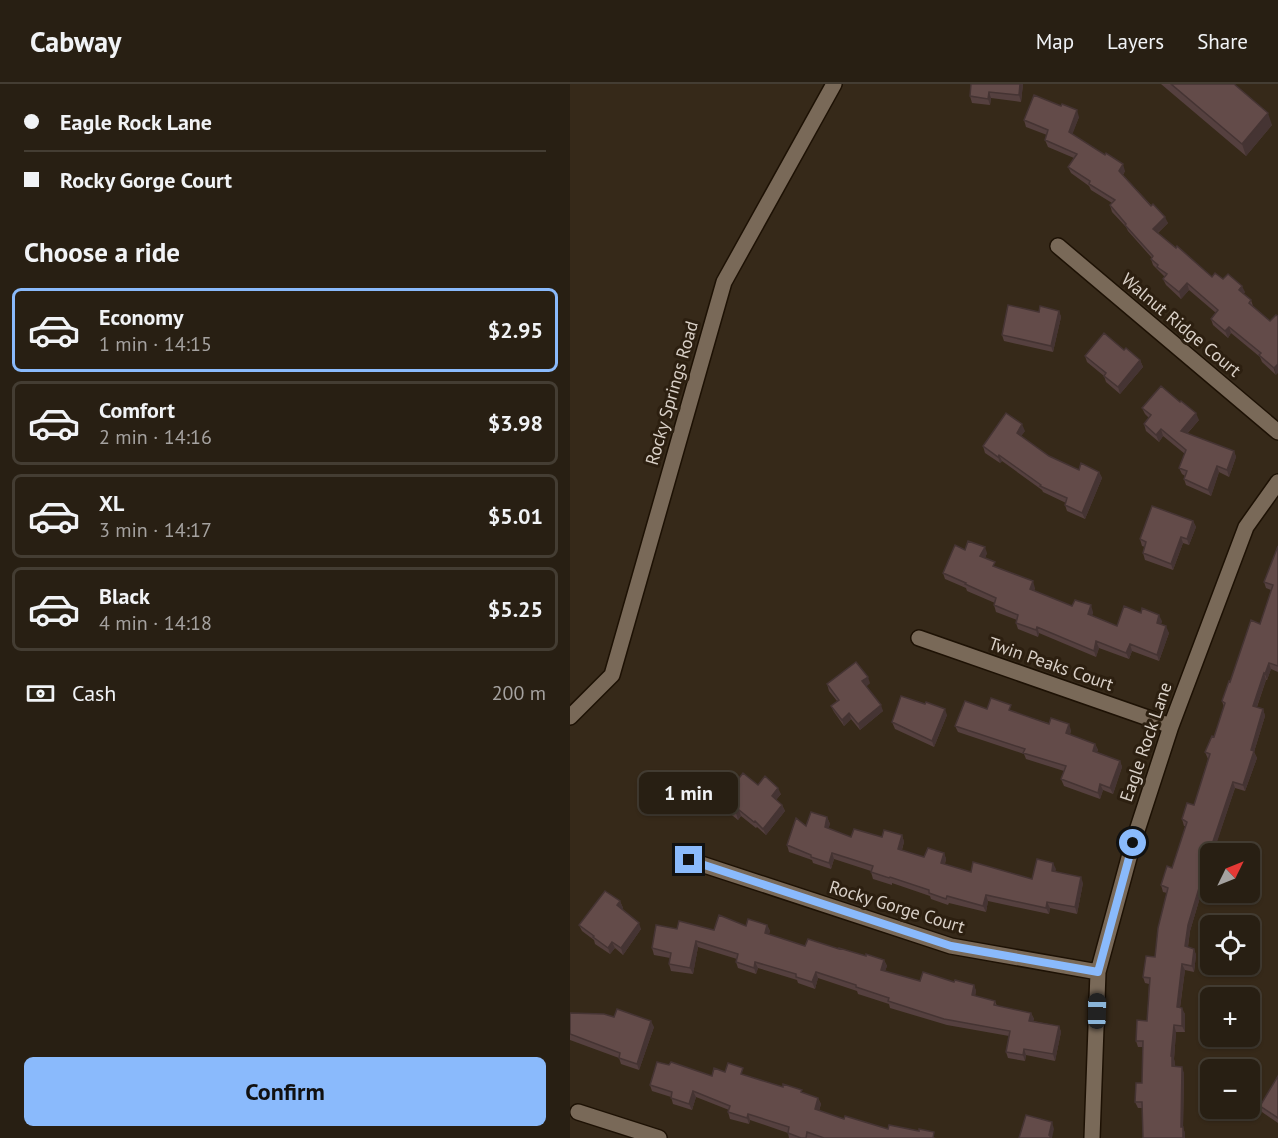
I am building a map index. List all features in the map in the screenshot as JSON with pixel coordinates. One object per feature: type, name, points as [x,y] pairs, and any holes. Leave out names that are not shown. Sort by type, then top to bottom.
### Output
[{"type":"street","name":"Rocky Springs Road","points":[[570,717],[612,675],[724,282],[834,84]]},
{"type":"street","name":"Walnut Ridge Court","points":[[1058,246],[1278,432]]},
{"type":"street","name":"Eagle Rock Lane","points":[[1092,1138],[1098,972],[1133,843],[1171,726],[1246,527],[1278,482]]},
{"type":"street","name":"Twin Peaks Court","points":[[919,639],[1171,726]]},
{"type":"street","name":"Rocky Gorge Court","points":[[689,860],[951,946],[1098,972]]},
{"type":"street","points":[[578,1112],[659,1138]]},
{"type":"building","points":[[971,84],[1020,84],[1019,95],[989,92],[988,99],[970,96]]},
{"type":"building","points":[[1171,84],[1234,84],[1268,113],[1242,144]]},
{"type":"building","points":[[1034,95],[1077,110],[1069,132],[1123,164],[1119,171],[1151,206],[1153,204],[1165,217],[1153,229],[1176,248],[1177,246],[1212,277],[1215,273],[1223,279],[1228,274],[1242,286],[1239,290],[1251,300],[1249,303],[1270,321],[1276,315],[1278,316],[1278,364],[1274,368],[1259,355],[1261,353],[1229,327],[1225,331],[1211,319],[1218,310],[1187,283],[1179,292],[1163,279],[1167,274],[1157,267],[1158,265],[1151,259],[1153,256],[1110,205],[1115,200],[1089,184],[1090,181],[1068,167],[1077,154],[1045,140],[1048,130],[1024,120]]},
{"type":"building","points":[[1008,305],[1039,312],[1040,306],[1059,311],[1051,346],[1002,335]]},
{"type":"building","points":[[1104,333],[1140,360],[1118,387],[1104,376],[1106,373],[1085,356]]},
{"type":"building","points":[[1161,386],[1196,413],[1181,431],[1234,451],[1227,470],[1217,466],[1208,490],[1184,479],[1187,471],[1179,468],[1186,450],[1161,429],[1156,435],[1144,424],[1151,415],[1142,408]]},
{"type":"building","points":[[1006,413],[1022,424],[1017,433],[1049,456],[1079,470],[1081,463],[1099,472],[1082,513],[1065,505],[1067,498],[1040,486],[999,455],[998,457],[983,446]]},
{"type":"building","points":[[1152,506],[1193,521],[1187,539],[1181,537],[1171,564],[1143,553],[1146,542],[1140,539]]},
{"type":"building","points":[[968,541],[985,547],[980,556],[995,562],[993,566],[1033,581],[1030,589],[1072,606],[1075,600],[1091,605],[1088,614],[1117,626],[1124,606],[1141,613],[1142,608],[1159,615],[1157,623],[1166,626],[1157,655],[1130,644],[1126,653],[1096,641],[1094,651],[1037,627],[1036,630],[1016,623],[1018,615],[994,605],[996,598],[943,573],[955,545],[965,550]]},
{"type":"building","points":[[1278,546],[1278,666],[1269,663],[1253,706],[1263,709],[1251,750],[1254,751],[1243,785],[1233,782],[1212,843],[1200,843],[1200,885],[1188,925],[1185,946],[1194,949],[1192,966],[1182,964],[1177,1007],[1182,1008],[1182,1026],[1174,1025],[1171,1056],[1172,1066],[1182,1067],[1181,1127],[1183,1127],[1183,1138],[1143,1138],[1142,1102],[1135,1102],[1136,1083],[1142,1083],[1143,1041],[1136,1041],[1137,1020],[1147,1021],[1150,978],[1143,977],[1146,956],[1155,957],[1158,928],[1168,888],[1161,885],[1167,866],[1172,868],[1187,822],[1182,819],[1187,803],[1194,805],[1210,754],[1205,752],[1212,736],[1214,737],[1225,703],[1222,701],[1251,620],[1260,624],[1273,585],[1264,582]]},
{"type":"building","points":[[856,662],[868,677],[862,681],[881,705],[858,724],[849,713],[842,720],[831,706],[839,700],[827,684]]},
{"type":"building","points":[[901,696],[945,709],[932,741],[892,722]]},
{"type":"building","points":[[991,698],[1011,705],[1009,710],[1049,724],[1051,718],[1069,724],[1066,733],[1095,744],[1093,751],[1120,761],[1110,788],[1100,784],[1098,793],[1061,779],[1066,766],[1023,753],[1025,749],[955,726],[965,701],[987,709]]},
{"type":"building","points":[[743,773],[758,785],[765,776],[778,788],[772,796],[782,805],[763,829],[739,810],[736,813],[721,801]]},
{"type":"building","points":[[811,812],[827,817],[825,827],[851,837],[854,829],[882,837],[884,830],[902,835],[898,849],[924,857],[928,848],[944,853],[941,863],[971,872],[973,862],[1032,879],[1037,859],[1053,863],[1052,871],[1081,877],[1075,907],[1047,902],[1046,908],[986,895],[983,906],[947,896],[946,899],[929,893],[929,890],[871,872],[873,866],[832,853],[829,863],[811,857],[787,845],[796,818],[806,826]]},
{"type":"building","points":[[605,891],[620,901],[617,905],[639,923],[621,948],[612,942],[608,948],[579,925]]},
{"type":"building","points":[[719,915],[746,926],[748,919],[767,925],[765,933],[805,946],[808,939],[866,956],[866,954],[884,960],[881,970],[920,981],[923,972],[954,982],[955,980],[974,985],[972,995],[995,1001],[994,1005],[1031,1013],[1029,1021],[1059,1026],[1053,1054],[1024,1049],[1023,1055],[1006,1052],[1010,1031],[944,1019],[888,1001],[889,998],[816,972],[812,982],[796,977],[796,974],[755,962],[754,968],[736,962],[738,954],[696,941],[690,968],[669,964],[671,953],[652,948],[656,925],[677,929],[679,921],[714,930]]},
{"type":"building","points":[[617,1009],[651,1021],[637,1064],[619,1058],[620,1053],[570,1034],[570,1013],[604,1014],[614,1017]]},
{"type":"building","points":[[657,1062],[669,1065],[671,1062],[712,1076],[714,1068],[725,1072],[728,1063],[743,1068],[741,1074],[783,1087],[783,1084],[818,1098],[815,1109],[844,1119],[845,1116],[888,1129],[889,1125],[934,1132],[933,1138],[824,1138],[807,1132],[806,1138],[801,1138],[788,1133],[789,1127],[748,1114],[747,1118],[728,1112],[730,1106],[693,1091],[689,1104],[671,1098],[672,1092],[650,1085]]},
{"type":"building","points":[[1278,1076],[1278,1118],[1260,1106]]},
{"type":"building","points":[[1026,1115],[1052,1122],[1050,1138],[1019,1138]]},
{"type":"route","points":[[689,860],[951,946],[1098,972],[1133,843]]}]
